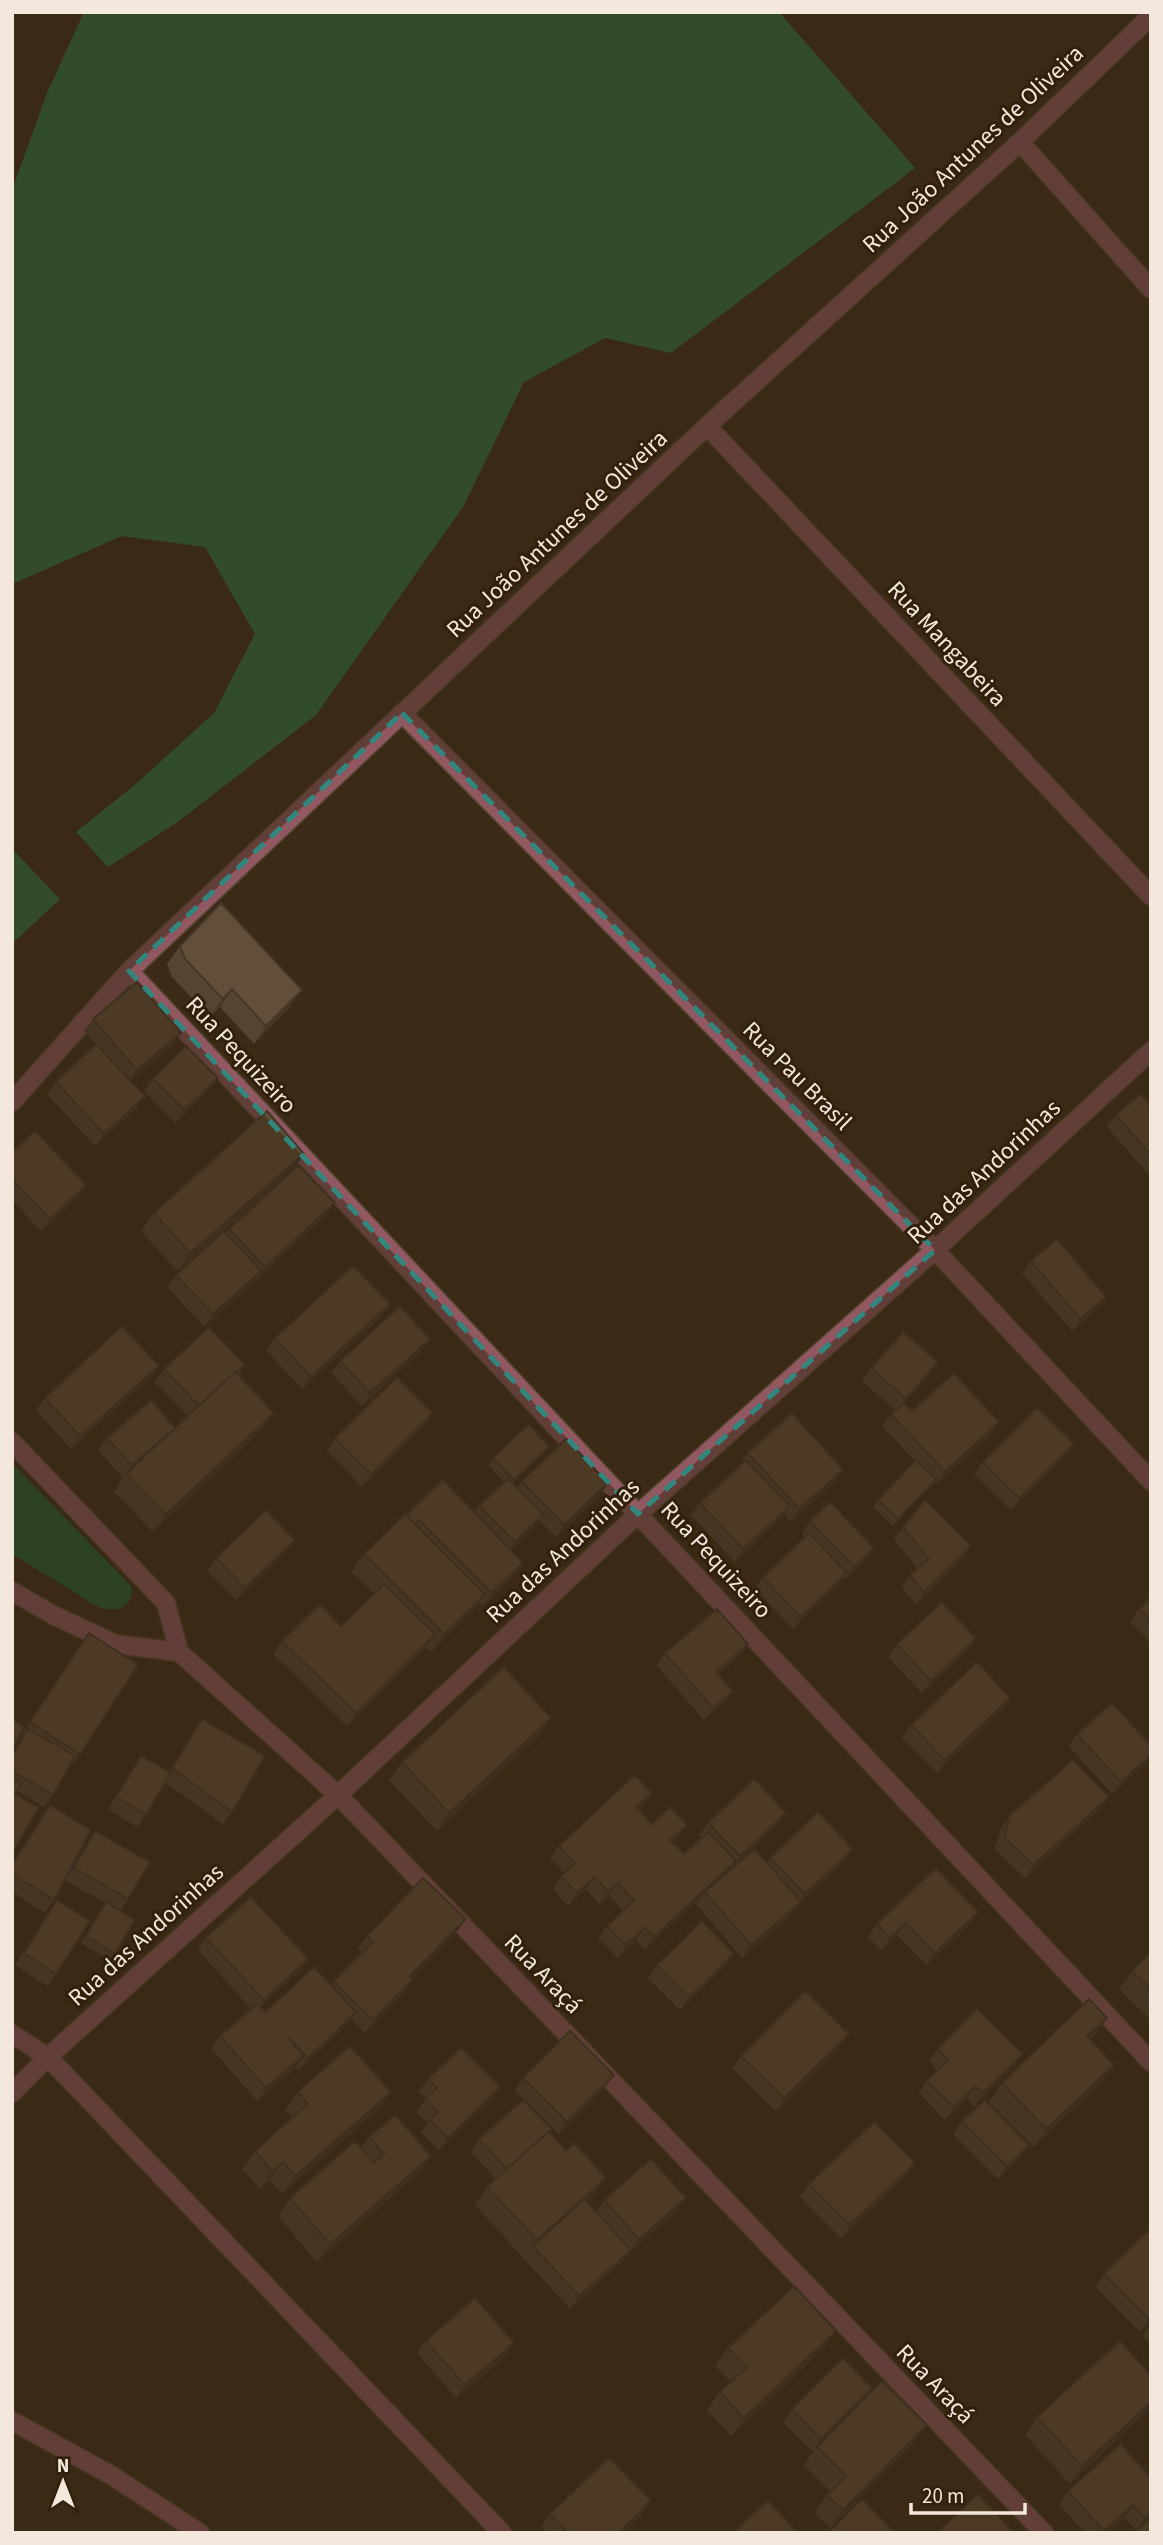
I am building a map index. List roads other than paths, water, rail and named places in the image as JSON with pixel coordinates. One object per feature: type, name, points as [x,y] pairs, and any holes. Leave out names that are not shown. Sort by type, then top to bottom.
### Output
[{"type":"street","name":"Rua João Antunes de Oliveira","points":[[12,1102],[129,971],[707,426],[1020,142],[1151,16]]},
{"type":"street","points":[[1020,142],[1151,289]]},
{"type":"street","name":"Rua Mangabeira","points":[[707,426],[1151,896]]},
{"type":"street","name":"Rua Pau Brasil","points":[[402,713],[935,1250],[1151,1481]]},
{"type":"street","name":"Rua Pequizeiro","points":[[129,971],[1151,2062]]},
{"type":"street","name":"Rua das Andorinhas","points":[[12,2093],[48,2057],[338,1795],[638,1514],[935,1250],[1151,1051]]},
{"type":"street","points":[[12,1442],[166,1603],[179,1652],[115,1644],[53,1615],[12,1591]]},
{"type":"street","name":"Rua Araçá","points":[[179,1652],[338,1795],[1044,2533]]},
{"type":"street","points":[[12,2034],[48,2057],[502,2533]]},
{"type":"street","points":[[12,2421],[111,2475],[200,2533]]}]
